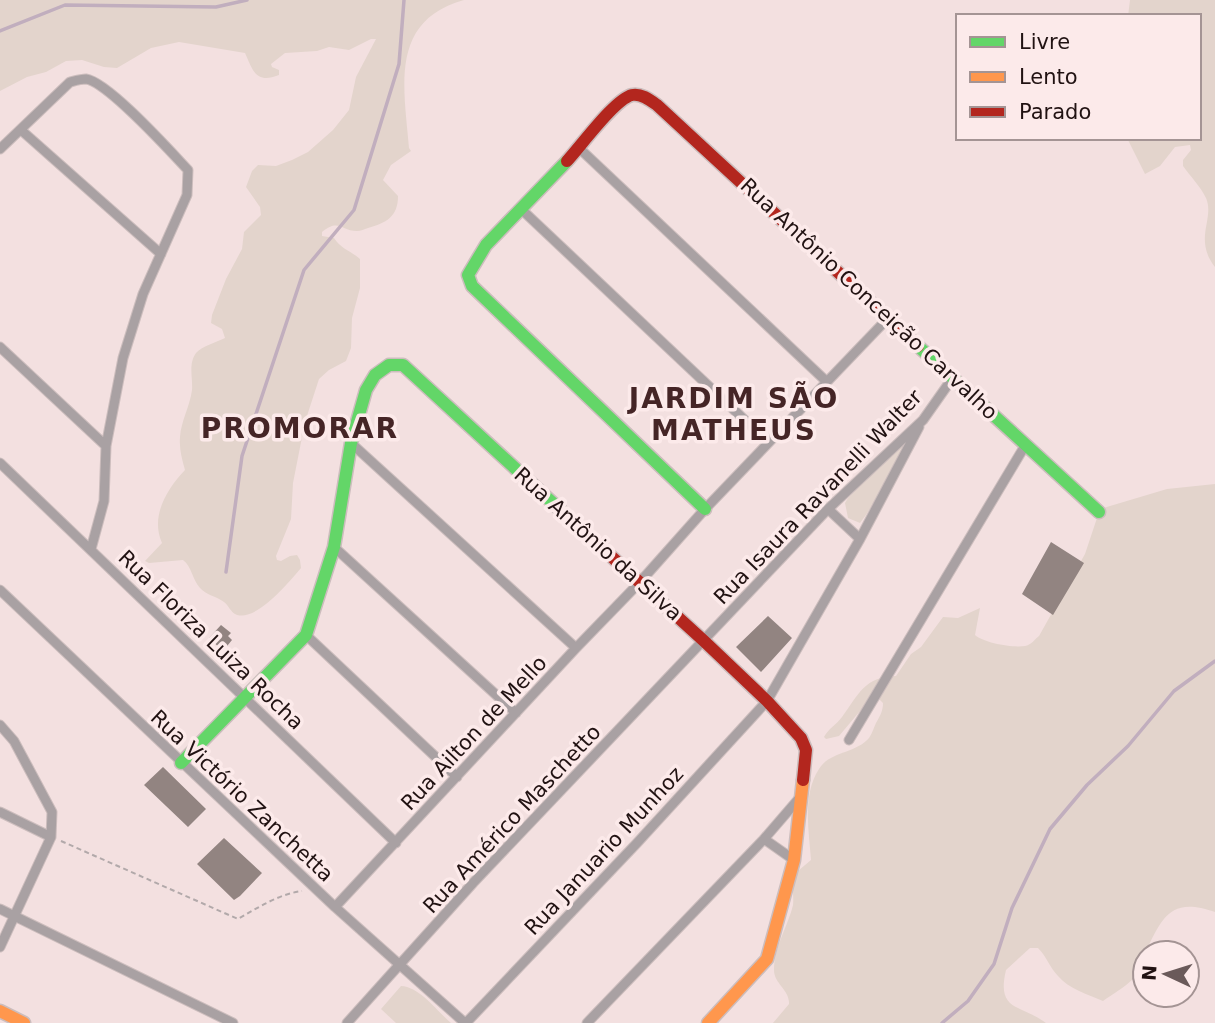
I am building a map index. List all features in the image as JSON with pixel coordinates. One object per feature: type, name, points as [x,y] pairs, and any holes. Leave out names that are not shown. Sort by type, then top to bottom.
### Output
[{"type":"street","points":[[0,149],[69,82],[85,79],[99,84],[188,170],[187,195],[144,294],[123,358],[106,446],[104,500],[91,549]]},
{"type":"street","name":"Rua Antônio Conceição Carvalho","points":[[579,148],[618,103],[633,95],[645,97],[657,105],[890,316],[1099,512]]},
{"type":"street","points":[[21,130],[161,254]]},
{"type":"street","points":[[705,509],[472,286],[468,275],[486,245],[520,208],[579,148],[827,382]]},
{"type":"street","points":[[520,208],[768,442]]},
{"type":"street","name":"Rua Ailton de Mello","points":[[335,908],[705,509],[890,316]]},
{"type":"street","points":[[0,347],[106,446]]},
{"type":"street","name":"Rua Antônio da Silva","points":[[351,443],[366,390],[375,375],[389,365],[403,365],[767,701],[801,738],[806,750],[803,794]]},
{"type":"street","name":"Rua Isaura Ravanelli Walter","points":[[704,641],[828,509],[923,420],[954,376]]},
{"type":"street","name":"Rua Januario Munhoz","points":[[465,1023],[637,843],[767,701],[860,539],[923,420]]},
{"type":"street","points":[[181,763],[306,635],[334,547],[351,443]]},
{"type":"street","points":[[351,443],[576,648]]},
{"type":"street","points":[[849,740],[1026,444]]},
{"type":"street","name":"Rua Floriza Luiza Rocha","points":[[0,463],[396,843]]},
{"type":"street","points":[[828,509],[860,539]]},
{"type":"street","points":[[334,547],[516,713]]},
{"type":"street","name":"Rua Victório Zanchetta","points":[[0,590],[335,908],[465,1023]]},
{"type":"street","points":[[306,635],[457,777]]},
{"type":"street","name":"Rua Américo Maschetto","points":[[347,1023],[473,883],[704,641]]},
{"type":"street","points":[[0,725],[14,741],[52,812],[51,837],[0,947]]},
{"type":"street","points":[[587,1023],[764,839],[803,794]]},
{"type":"street","points":[[708,1023],[767,959],[794,860],[803,794]]},
{"type":"street","points":[[0,812],[51,837]]},
{"type":"street","points":[[764,839],[794,860]]},
{"type":"street","points":[[0,909],[233,1023]]},
{"type":"street","points":[[0,1011],[24,1023]]},
{"type":"path","points":[[51,837],[238,919],[267,902],[292,892],[316,889]]},
{"type":"shaded area","points":[[0,0],[464,0],[440,10],[423,23],[412,40],[406,59],[404,80],[411,151],[391,165],[383,180],[398,196],[393,214],[380,224],[360,231],[332,226],[322,232],[322,236],[334,238],[360,259],[360,288],[352,318],[351,348],[346,361],[319,379],[305,422],[293,483],[291,519],[276,556],[277,560],[281,561],[297,555],[301,568],[271,600],[252,613],[235,614],[224,602],[202,590],[183,560],[149,563],[145,561],[162,543],[158,523],[162,503],[185,470],[180,437],[192,390],[191,366],[194,357],[202,348],[225,338],[222,329],[211,323],[212,315],[226,279],[242,249],[244,232],[261,215],[260,207],[246,187],[252,171],[258,165],[276,166],[308,152],[333,130],[349,110],[356,77],[376,39],[349,50],[329,47],[317,51],[285,53],[271,64],[279,70],[279,75],[265,78],[256,74],[245,53],[179,42],[151,48],[117,68],[82,60],[66,61],[0,91]]},
{"type":"shaded area","points":[[1130,0],[1215,0],[1215,267],[1206,247],[1206,198],[1183,166],[1183,160],[1191,150],[1190,145],[1175,147],[1160,166],[1145,174],[1128,140],[1201,140],[1201,14],[1128,14]]},
{"type":"shaded area","points":[[905,440],[909,441],[907,449],[866,515],[860,523],[848,518],[845,503],[848,498]]},
{"type":"shaded area","points":[[1215,484],[1215,912],[1187,907],[1177,909],[1162,921],[1152,939],[1131,939],[1131,980],[1103,1001],[1062,981],[1038,948],[1030,948],[1006,970],[1005,993],[1013,1005],[1046,1023],[773,1023],[789,1004],[774,970],[779,945],[793,905],[792,876],[811,860],[808,813],[810,790],[824,763],[869,738],[883,703],[878,698],[871,698],[839,736],[826,739],[826,734],[869,683],[896,676],[943,617],[958,618],[980,608],[975,635],[999,644],[1029,645],[1039,636],[1085,554],[1100,509],[1167,489]]},
{"type":"shaded area","points":[[401,986],[421,995],[451,1023],[396,1023],[381,1009]]},
{"type":"building","points":[[1051,542],[1084,563],[1053,615],[1022,594]]},
{"type":"building","points":[[768,616],[792,638],[761,672],[736,647]]},
{"type":"building","points":[[221,625],[231,633],[228,636],[232,640],[223,651],[209,638]]},
{"type":"building","points":[[163,767],[206,809],[188,827],[144,785]]},
{"type":"building","points":[[224,838],[262,873],[234,900],[197,864]]},
{"type":"waterway","points":[[0,31],[65,5],[216,7],[247,0]]},
{"type":"waterway","points":[[226,572],[242,456],[304,270],[354,210],[399,64],[404,0]]},
{"type":"waterway","points":[[942,1023],[968,1001],[994,964],[1012,908],[1050,829],[1087,785],[1128,746],[1174,691],[1215,661]]},
{"type":"traffic: fast","points":[[567,161],[486,245],[468,275],[472,286],[705,509]]},
{"type":"traffic: fast","points":[[918,346],[1099,512]]},
{"type":"traffic: fast","points":[[181,763],[306,635],[334,547],[351,443],[366,390],[375,375],[389,365],[403,365],[568,517]]},
{"type":"traffic: slow","points":[[708,1023],[767,959],[794,860],[803,780]]},
{"type":"traffic: slow","points":[[0,1011],[24,1023]]},
{"type":"traffic: jam","points":[[567,161],[598,124],[625,98],[632,95],[645,97],[657,105],[918,346]]},
{"type":"traffic: jam","points":[[568,517],[704,641],[767,701],[801,738],[806,750],[803,780]]},
{"type":"district","name":"JARDIM SÃO MATHEUS","points":[[734,414]]},
{"type":"district","name":"PROMORAR","points":[[300,428]]}]
